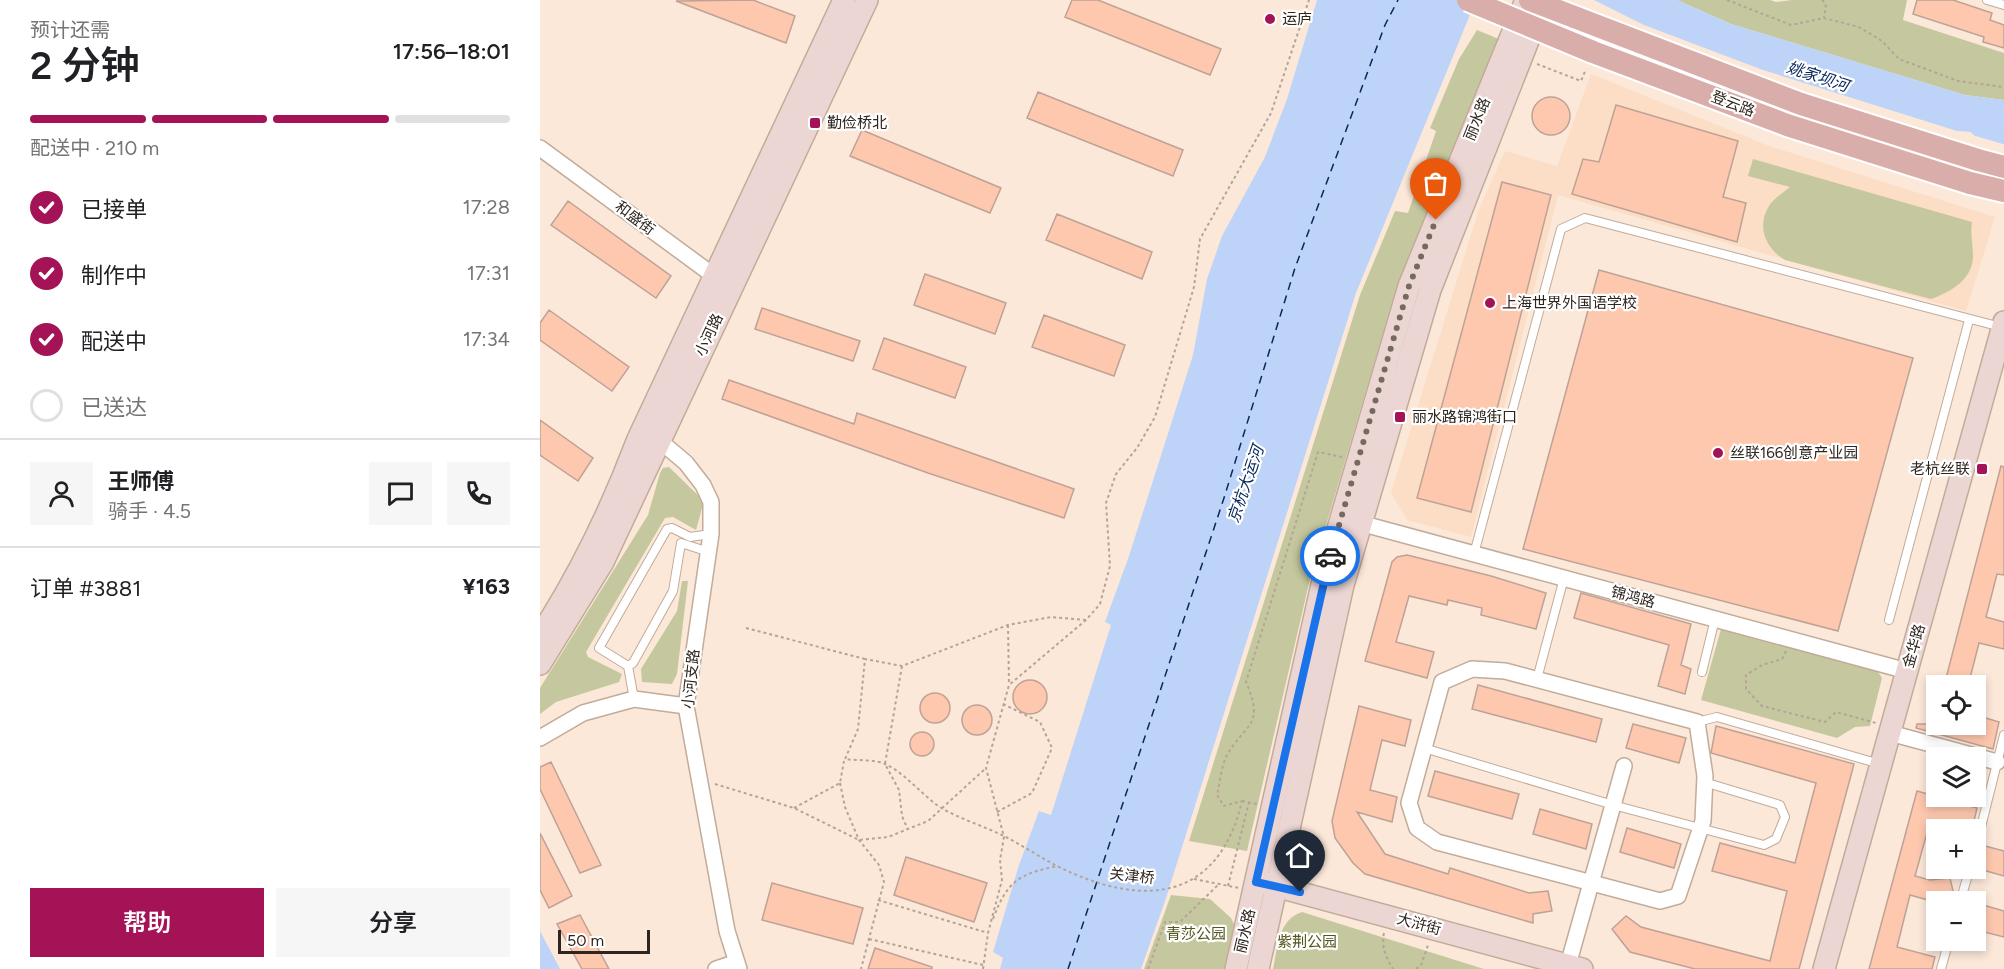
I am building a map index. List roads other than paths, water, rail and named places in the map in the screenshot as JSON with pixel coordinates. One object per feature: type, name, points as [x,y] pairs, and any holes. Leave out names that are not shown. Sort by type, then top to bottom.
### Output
[{"type":"main road","name":"小河路","points":[[540,636],[603,562],[660,441],[723,282],[844,0]]},
{"type":"main road","name":"小河路","points":[[540,664],[571,602],[618,493],[638,439],[723,282],[867,0]]},
{"type":"main road","name":"登云路","points":[[1468,0],[1593,52],[1787,125],[1970,183],[2004,191]]},
{"type":"main road","name":"登云路","points":[[1528,0],[1801,104],[2004,167]]},
{"type":"main road","name":"丽水路","points":[[1236,969],[1250,886],[1323,580],[1409,286],[1528,0]]},
{"type":"main road","name":"丽水路","points":[[1258,969],[1343,585],[1360,523],[1430,290],[1544,0]]},
{"type":"main road","name":"金华路","points":[[1824,969],[1907,671],[1999,362],[2003,325]]},
{"type":"main road","name":"大浒街","points":[[1250,886],[1278,886],[1575,967]]},
{"type":"street","name":"和盛街","points":[[540,148],[723,282]]},
{"type":"street","name":"小河支路","points":[[660,441],[686,463],[704,485],[711,502],[711,534],[686,706],[697,778],[727,931],[738,965]]},
{"type":"street","name":"锦鸿路","points":[[1360,523],[1907,671]]},
{"type":"street","points":[[1472,669],[1505,671],[1536,679],[1697,722],[1704,782],[1701,827],[1678,896],[1660,901],[1437,842],[1417,828],[1409,803],[1442,682],[1472,669]]},
{"type":"street","points":[[540,738],[583,713],[634,699],[686,706]]},
{"type":"street","points":[[1890,730],[2002,764]]},
{"type":"street","points":[[1575,967],[1591,883],[1624,766]]},
{"type":"street","points":[[716,969],[738,965]]},
{"type":"lane","points":[[1987,0],[2004,5]]},
{"type":"lane","points":[[1474,554],[1561,229],[1585,218],[1969,320],[2003,325]]},
{"type":"lane","points":[[1889,620],[1969,320]]},
{"type":"lane","points":[[634,699],[628,666],[599,648],[667,529],[672,528],[690,537],[711,534]]},
{"type":"lane","points":[[628,666],[633,663],[673,591],[681,543],[680,532]]},
{"type":"lane","points":[[681,543],[708,552]]},
{"type":"lane","points":[[1536,679],[1564,578]]},
{"type":"lane","points":[[1701,672],[1715,620]]},
{"type":"lane","points":[[1697,722],[1718,717],[1881,765]]},
{"type":"lane","points":[[1985,819],[2002,764],[2004,735]]},
{"type":"lane","points":[[1424,748],[1613,805],[1701,827],[1764,846],[1776,839],[1785,817],[1780,805],[1704,782]]},
{"type":"lane","points":[[1941,969],[1946,951]]},
{"type":"water","name":"京杭大运河","points":[[1317,0],[1476,0],[1356,293],[1166,898],[1141,969],[1000,969],[1003,958],[993,952],[1019,865],[1039,811],[1051,815],[1111,625],[1105,622],[1129,556],[1193,355],[1207,279],[1222,236],[1265,157],[1287,99]]},
{"type":"water","points":[[1594,0],[1677,0],[1731,24],[1965,95],[2004,100],[2004,134],[1957,131],[1763,70],[1644,25]]},
{"type":"water","points":[[540,931],[560,969],[540,969]]},
{"type":"waterway","name":"姚家坝河","points":[[1977,129],[2004,137]]},
{"type":"place","name":"运庐","points":[[1270,19]]},
{"type":"place","name":"勤俭桥北","points":[[815,123]]},
{"type":"place","name":"上海世界外国语学校","points":[[1490,303]]},
{"type":"place","name":"丽水路锦鸿街口","points":[[1400,417]]},
{"type":"place","name":"丝联166创意产业园","points":[[1718,453]]},
{"type":"place","name":"老杭丝联","points":[[1982,469]]},
{"type":"park label","name":"青莎公园","points":[[1196,934]]},
{"type":"park label","name":"紫荆公园","points":[[1307,942]]}]
